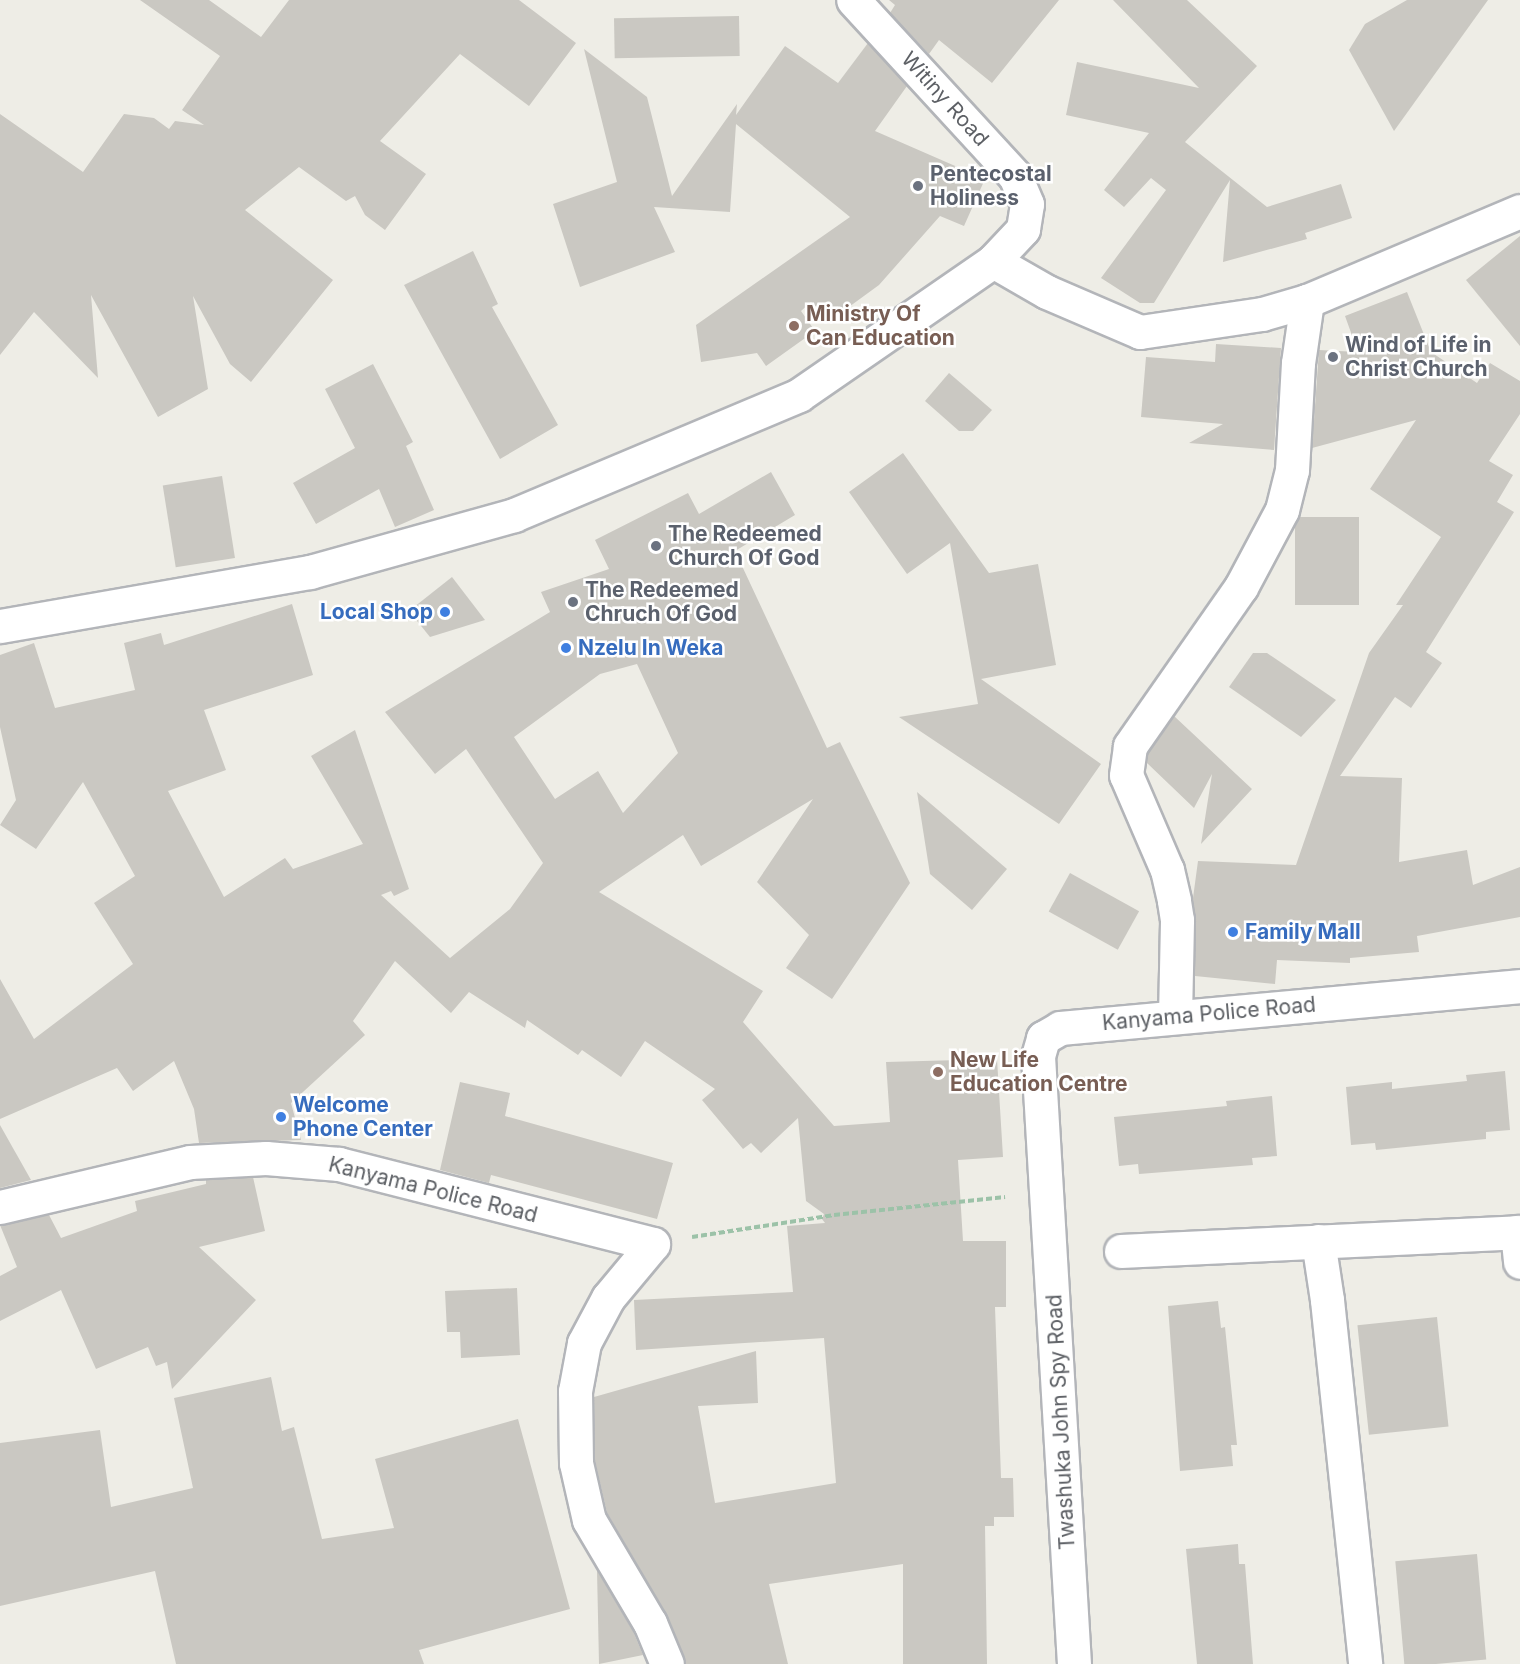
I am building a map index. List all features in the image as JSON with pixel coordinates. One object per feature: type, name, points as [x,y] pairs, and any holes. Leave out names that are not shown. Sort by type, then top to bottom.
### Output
[{"type":"street","name":"Witiny Road","points":[[853,0],[1015,176],[1027,204],[1023,229],[993,261]]},
{"type":"street","points":[[0,626],[310,572],[514,515],[799,395],[993,261],[1047,292],[1140,332],[1262,314],[1307,301],[1520,211]]},
{"type":"street","points":[[1175,1017],[1177,920],[1174,900],[1167,870],[1126,775],[1130,746],[1241,587],[1282,510],[1292,470],[1298,363],[1307,301]]},
{"type":"street","name":"Kanyama Police Road","points":[[1047,1180],[1038,1056],[1043,1038],[1060,1028],[1520,986]]},
{"type":"street","name":"Kanyama Police Road","points":[[0,1208],[190,1162],[266,1158],[339,1164],[653,1244]]},
{"type":"street","name":"Twashuka John Spy Road","points":[[1047,1180],[1074,1664]]},
{"type":"street","points":[[1121,1251],[1317,1241],[1519,1242]]},
{"type":"street","points":[[1317,1241],[1327,1300],[1365,1664]]},
{"type":"street","points":[[653,1244],[608,1298],[584,1343],[575,1391],[576,1463],[589,1520],[650,1623],[667,1664]]},
{"type":"path","points":[[653,1244],[834,1215],[999,1199],[1047,1180]]},
{"type":"building","points":[[140,0],[209,0],[261,37],[289,0],[519,0],[576,43],[529,106],[460,54],[380,141],[426,174],[385,230],[365,215],[355,196],[346,201],[299,167],[245,210],[333,280],[251,382],[230,364],[193,296],[208,389],[158,417],[91,295],[98,378],[34,312],[0,355],[0,114],[83,172],[124,114],[154,118],[169,129],[175,121],[204,125],[182,110],[220,56]]},
{"type":"building","points":[[889,0],[1059,0],[992,83],[939,40],[929,54],[890,13],[895,5]]},
{"type":"building","points":[[1113,0],[1187,0],[1257,66],[1185,142],[1267,207],[1341,184],[1352,218],[1305,233],[1307,239],[1223,262],[1230,180],[1154,303],[1140,303],[1101,278],[1166,190],[1151,178],[1124,207],[1104,190],[1149,133],[1066,115],[1077,62],[1199,88]]},
{"type":"building","points":[[1407,0],[1488,0],[1394,131],[1349,50],[1365,24]]},
{"type":"building","points":[[739,16],[740,56],[615,58],[614,18]]},
{"type":"building","points":[[868,43],[907,86],[875,131],[985,179],[964,226],[940,216],[879,285],[831,320],[811,302],[801,311],[815,331],[766,366],[757,353],[701,362],[696,325],[850,217],[736,124],[730,212],[654,207],[675,252],[580,287],[553,204],[617,182],[584,49],[647,97],[672,196],[737,104],[736,115],[785,46],[838,83]]},
{"type":"building","points":[[1520,236],[1520,346],[1466,280]]},
{"type":"building","points":[[473,251],[498,304],[492,307],[558,425],[500,459],[404,285]]},
{"type":"building","points":[[1407,292],[1431,352],[1477,383],[1490,363],[1520,381],[1520,414],[1489,461],[1513,475],[1497,502],[1514,512],[1426,652],[1442,663],[1411,708],[1395,697],[1340,776],[1402,778],[1399,862],[1467,850],[1473,885],[1520,867],[1520,917],[1417,936],[1419,952],[1350,958],[1350,963],[1277,960],[1275,984],[1195,976],[1193,898],[1198,861],[1296,865],[1369,653],[1403,605],[1396,605],[1441,537],[1370,489],[1416,420],[1312,448],[1319,350],[1358,352],[1345,316]]},
{"type":"building","points":[[1216,344],[1281,348],[1274,450],[1189,443],[1223,424],[1141,417],[1146,357],[1215,362]]},
{"type":"building","points":[[373,364],[413,442],[406,446],[434,510],[395,527],[379,489],[316,524],[293,483],[355,448],[325,389]]},
{"type":"building","points":[[949,373],[992,410],[973,431],[959,431],[925,401]]},
{"type":"building","points":[[903,453],[989,573],[1038,564],[1056,665],[981,679],[1101,764],[1059,824],[899,717],[978,704],[950,543],[907,574],[849,492]]},
{"type":"building","points":[[771,472],[795,515],[735,551],[827,748],[840,742],[910,883],[832,999],[786,968],[809,935],[757,882],[813,799],[701,866],[683,835],[599,892],[763,991],[743,1022],[834,1126],[890,1122],[886,1062],[997,1059],[1003,1157],[958,1160],[963,1241],[1006,1241],[1006,1307],[995,1307],[1001,1478],[1013,1478],[1014,1517],[994,1517],[994,1526],[985,1526],[987,1664],[903,1664],[903,1564],[769,1584],[788,1664],[685,1664],[666,1614],[607,1513],[595,1461],[594,1397],[756,1351],[758,1403],[698,1406],[715,1503],[836,1483],[824,1338],[636,1350],[634,1300],[793,1292],[787,1226],[825,1223],[822,1219],[824,1214],[806,1201],[798,1118],[761,1153],[751,1143],[743,1149],[702,1100],[715,1089],[645,1041],[621,1077],[582,1050],[578,1055],[527,1020],[525,1028],[469,992],[451,1013],[395,961],[353,1021],[365,1035],[291,1103],[301,1140],[199,1143],[194,1109],[174,1061],[133,1091],[117,1068],[0,1119],[0,979],[34,1039],[133,964],[94,903],[135,876],[83,782],[36,849],[0,825],[16,800],[0,727],[0,655],[34,643],[55,708],[135,690],[124,643],[161,633],[164,645],[292,604],[313,675],[204,710],[226,770],[168,791],[224,897],[285,858],[293,869],[363,844],[311,756],[355,730],[409,889],[394,896],[391,891],[381,895],[450,958],[510,909],[543,863],[466,749],[435,774],[385,712],[550,612],[541,592],[609,569],[595,540],[688,493],[699,514]],"holes":[[[637,664],[678,753],[623,813],[598,771],[555,799],[514,737],[600,674]]]},
{"type":"building","points":[[222,476],[235,558],[176,567],[163,485]]},
{"type":"building","points":[[1299,517],[1359,517],[1359,605],[1295,605],[1295,526]]},
{"type":"building","name":"Local Shop","points":[[452,577],[485,620],[430,637],[409,611]]},
{"type":"building","points":[[1253,653],[1267,653],[1336,700],[1301,737],[1229,687]]},
{"type":"building","points":[[1174,716],[1252,789],[1201,844],[1212,774],[1194,808],[1147,763],[1148,753]]},
{"type":"building","points":[[917,792],[1007,869],[972,910],[930,874]]},
{"type":"building","points":[[1070,873],[1139,911],[1118,950],[1049,911]]},
{"type":"building","points":[[1505,1071],[1510,1130],[1486,1132],[1486,1139],[1376,1150],[1375,1143],[1351,1145],[1346,1087],[1392,1082],[1392,1089],[1467,1081],[1466,1075]]},
{"type":"building","points":[[460,1082],[510,1093],[505,1116],[673,1163],[657,1219],[491,1175],[489,1183],[440,1170]]},
{"type":"building","points":[[1272,1096],[1277,1156],[1252,1158],[1253,1165],[1139,1174],[1138,1164],[1119,1166],[1114,1117],[1227,1106],[1226,1101]]},
{"type":"building","points":[[0,1125],[31,1180],[0,1188]]},
{"type":"building","points":[[253,1177],[265,1231],[199,1247],[256,1300],[172,1389],[167,1362],[156,1366],[148,1347],[96,1369],[61,1290],[0,1321],[0,1276],[17,1267],[0,1225],[49,1215],[61,1238],[137,1211],[135,1201],[206,1184],[206,1180]]},
{"type":"building","points":[[517,1288],[520,1355],[461,1358],[460,1332],[447,1332],[445,1291]]},
{"type":"building","points":[[1218,1301],[1221,1328],[1225,1327],[1237,1445],[1231,1445],[1233,1466],[1180,1471],[1168,1306]]},
{"type":"building","points":[[1437,1317],[1448,1426],[1369,1435],[1357,1325]]},
{"type":"building","points":[[271,1377],[282,1431],[294,1427],[322,1539],[394,1528],[375,1459],[518,1419],[570,1609],[419,1650],[424,1664],[176,1664],[155,1571],[0,1606],[0,1443],[100,1430],[111,1507],[193,1488],[174,1398]]},
{"type":"building","points":[[1238,1544],[1239,1564],[1245,1564],[1253,1664],[1197,1664],[1186,1549]]},
{"type":"building","points":[[1477,1554],[1486,1660],[1404,1664],[1395,1561]]},
{"type":"building","points":[[597,1570],[633,1631],[643,1655],[599,1664]]},
{"type":"place","name":"Pentecostal Holiness","points":[[918,186]]},
{"type":"place","name":"Ministry Of Can Education","points":[[794,326]]},
{"type":"place","name":"Wind of Life in Christ Church","points":[[1333,357]]},
{"type":"place","name":"The Redeemed Church Of God","points":[[656,546]]},
{"type":"place","name":"The Redeemed Chruch Of God","points":[[573,602]]},
{"type":"place","name":"Local Shop","points":[[445,612]]},
{"type":"place","name":"Nzelu In Weka","points":[[566,648]]},
{"type":"place","name":"Family Mall","points":[[1233,932]]},
{"type":"place","name":"New Life Education Centre","points":[[938,1072]]},
{"type":"place","name":"Welcome Phone Center","points":[[281,1117]]}]
